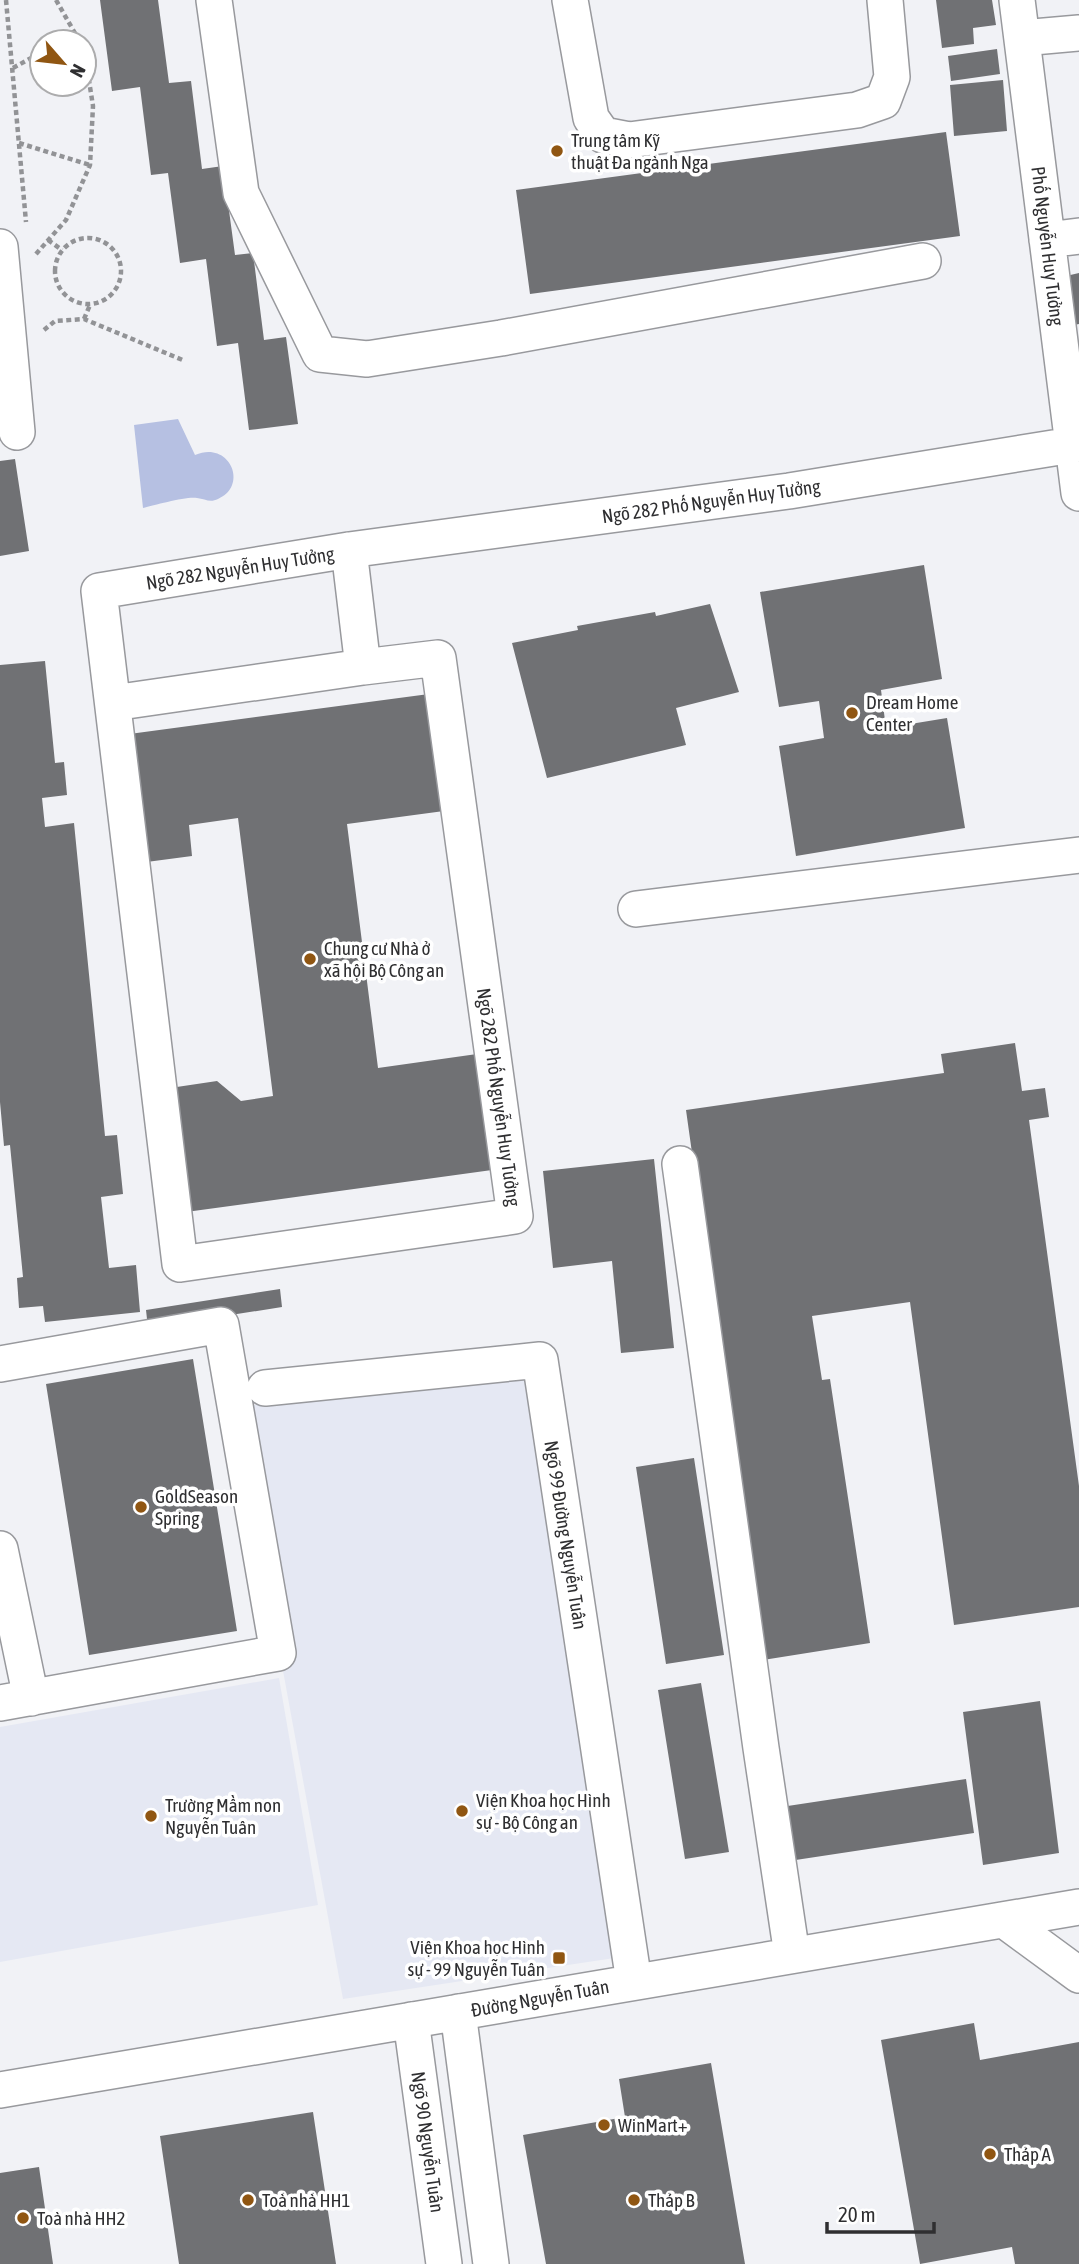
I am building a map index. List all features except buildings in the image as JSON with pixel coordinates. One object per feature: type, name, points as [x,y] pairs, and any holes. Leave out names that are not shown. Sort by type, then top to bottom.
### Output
[{"type":"street","points":[[214,0],[241,193],[320,354],[367,359],[501,338],[923,261]]},
{"type":"street","points":[[570,0],[591,118],[603,135],[629,140],[857,110],[883,101],[892,77],[884,0]]},
{"type":"street","name":"Phố Nguyễn Huy Tưởng","points":[[1017,0],[1022,37],[1063,238],[1072,445],[1079,493]]},
{"type":"street","points":[[1022,37],[1079,33]]},
{"type":"street","points":[[18,432],[19,243]]},
{"type":"street","name":"Ngõ 282 Phố Nguyễn Huy Tưởng","points":[[349,550],[789,491],[1072,445]]},
{"type":"street","name":"Ngõ 282 Nguyễn Huy Tưởng","points":[[99,591],[349,550],[363,667]]},
{"type":"street","name":"Ngõ 282 Phố Nguyễn Huy Tưởng","points":[[99,591],[180,1264],[515,1216],[438,658],[113,703]]},
{"type":"street","points":[[636,909],[1079,855]]},
{"type":"street","points":[[680,1164],[792,1955]]},
{"type":"street","points":[[0,1364],[221,1325],[278,1653],[15,1701],[0,1549]]},
{"type":"street","name":"Ngõ 99 Đường Nguyễn Tuân","points":[[265,1388],[540,1360],[634,1982]]},
{"type":"street","name":"Đường Nguyễn Tuân","points":[[0,2090],[1079,1907]]},
{"type":"street","points":[[1004,1920],[1079,1975]]},
{"type":"street","points":[[458,2012],[491,2264]]},
{"type":"street","name":"Ngõ 90 Nguyễn Tuân","points":[[411,2020],[444,2264]]},
{"type":"path","points":[[6,0],[19,143],[19,243],[30,261],[66,220],[90,165],[92,98]]},
{"type":"path","points":[[56,0],[72,28]]},
{"type":"path","points":[[12,68],[28,59]]},
{"type":"path","points":[[19,143],[90,165]]},
{"type":"path","points":[[92,237],[111,246],[122,266],[117,288],[110,296],[90,305],[78,303],[61,290],[56,281],[55,270],[62,250],[71,242],[92,237]]},
{"type":"path","points":[[48,240],[62,250]]},
{"type":"path","points":[[84,319],[90,305]]},
{"type":"path","points":[[55,321],[84,319],[185,361]]},
{"type":"shaded area","name":"Viện Khoa học Hình sự - Bộ Công an","points":[[530,1360],[641,1954],[343,1999],[235,1408]]},
{"type":"shaded area","name":"Trường Mầm non Nguyễn Tuân","points":[[279,1678],[318,1905],[0,1962],[0,1727]]},
{"type":"water","points":[[178,419],[195,455],[207,452],[226,459],[234,475],[232,485],[227,493],[215,500],[186,498],[143,508],[134,425]]},
{"type":"place","name":"Trung tâm Kỹ thuật Đa ngành Nga","points":[[557,151]]},
{"type":"place","name":"Dream Home Center","points":[[852,713]]},
{"type":"place","name":"Chung cư Nhà ở xã hội Bộ Công an","points":[[310,959]]},
{"type":"place","name":"GoldSeason Spring","points":[[141,1507]]},
{"type":"place","name":"Viện Khoa học Hình sự - Bộ Công an","points":[[462,1811]]},
{"type":"place","name":"Trường Mầm non Nguyễn Tuân","points":[[151,1816]]},
{"type":"place","name":"Viện Khoa học Hình sự - 99 Nguyễn Tuân","points":[[559,1958]]},
{"type":"place","name":"WinMart+","points":[[604,2125]]},
{"type":"place","name":"Tháp A","points":[[990,2154]]},
{"type":"place","name":"Toà nhà HH1","points":[[248,2200]]},
{"type":"place","name":"Tháp B","points":[[634,2200]]},
{"type":"place","name":"Toà nhà HH2","points":[[23,2218]]}]
